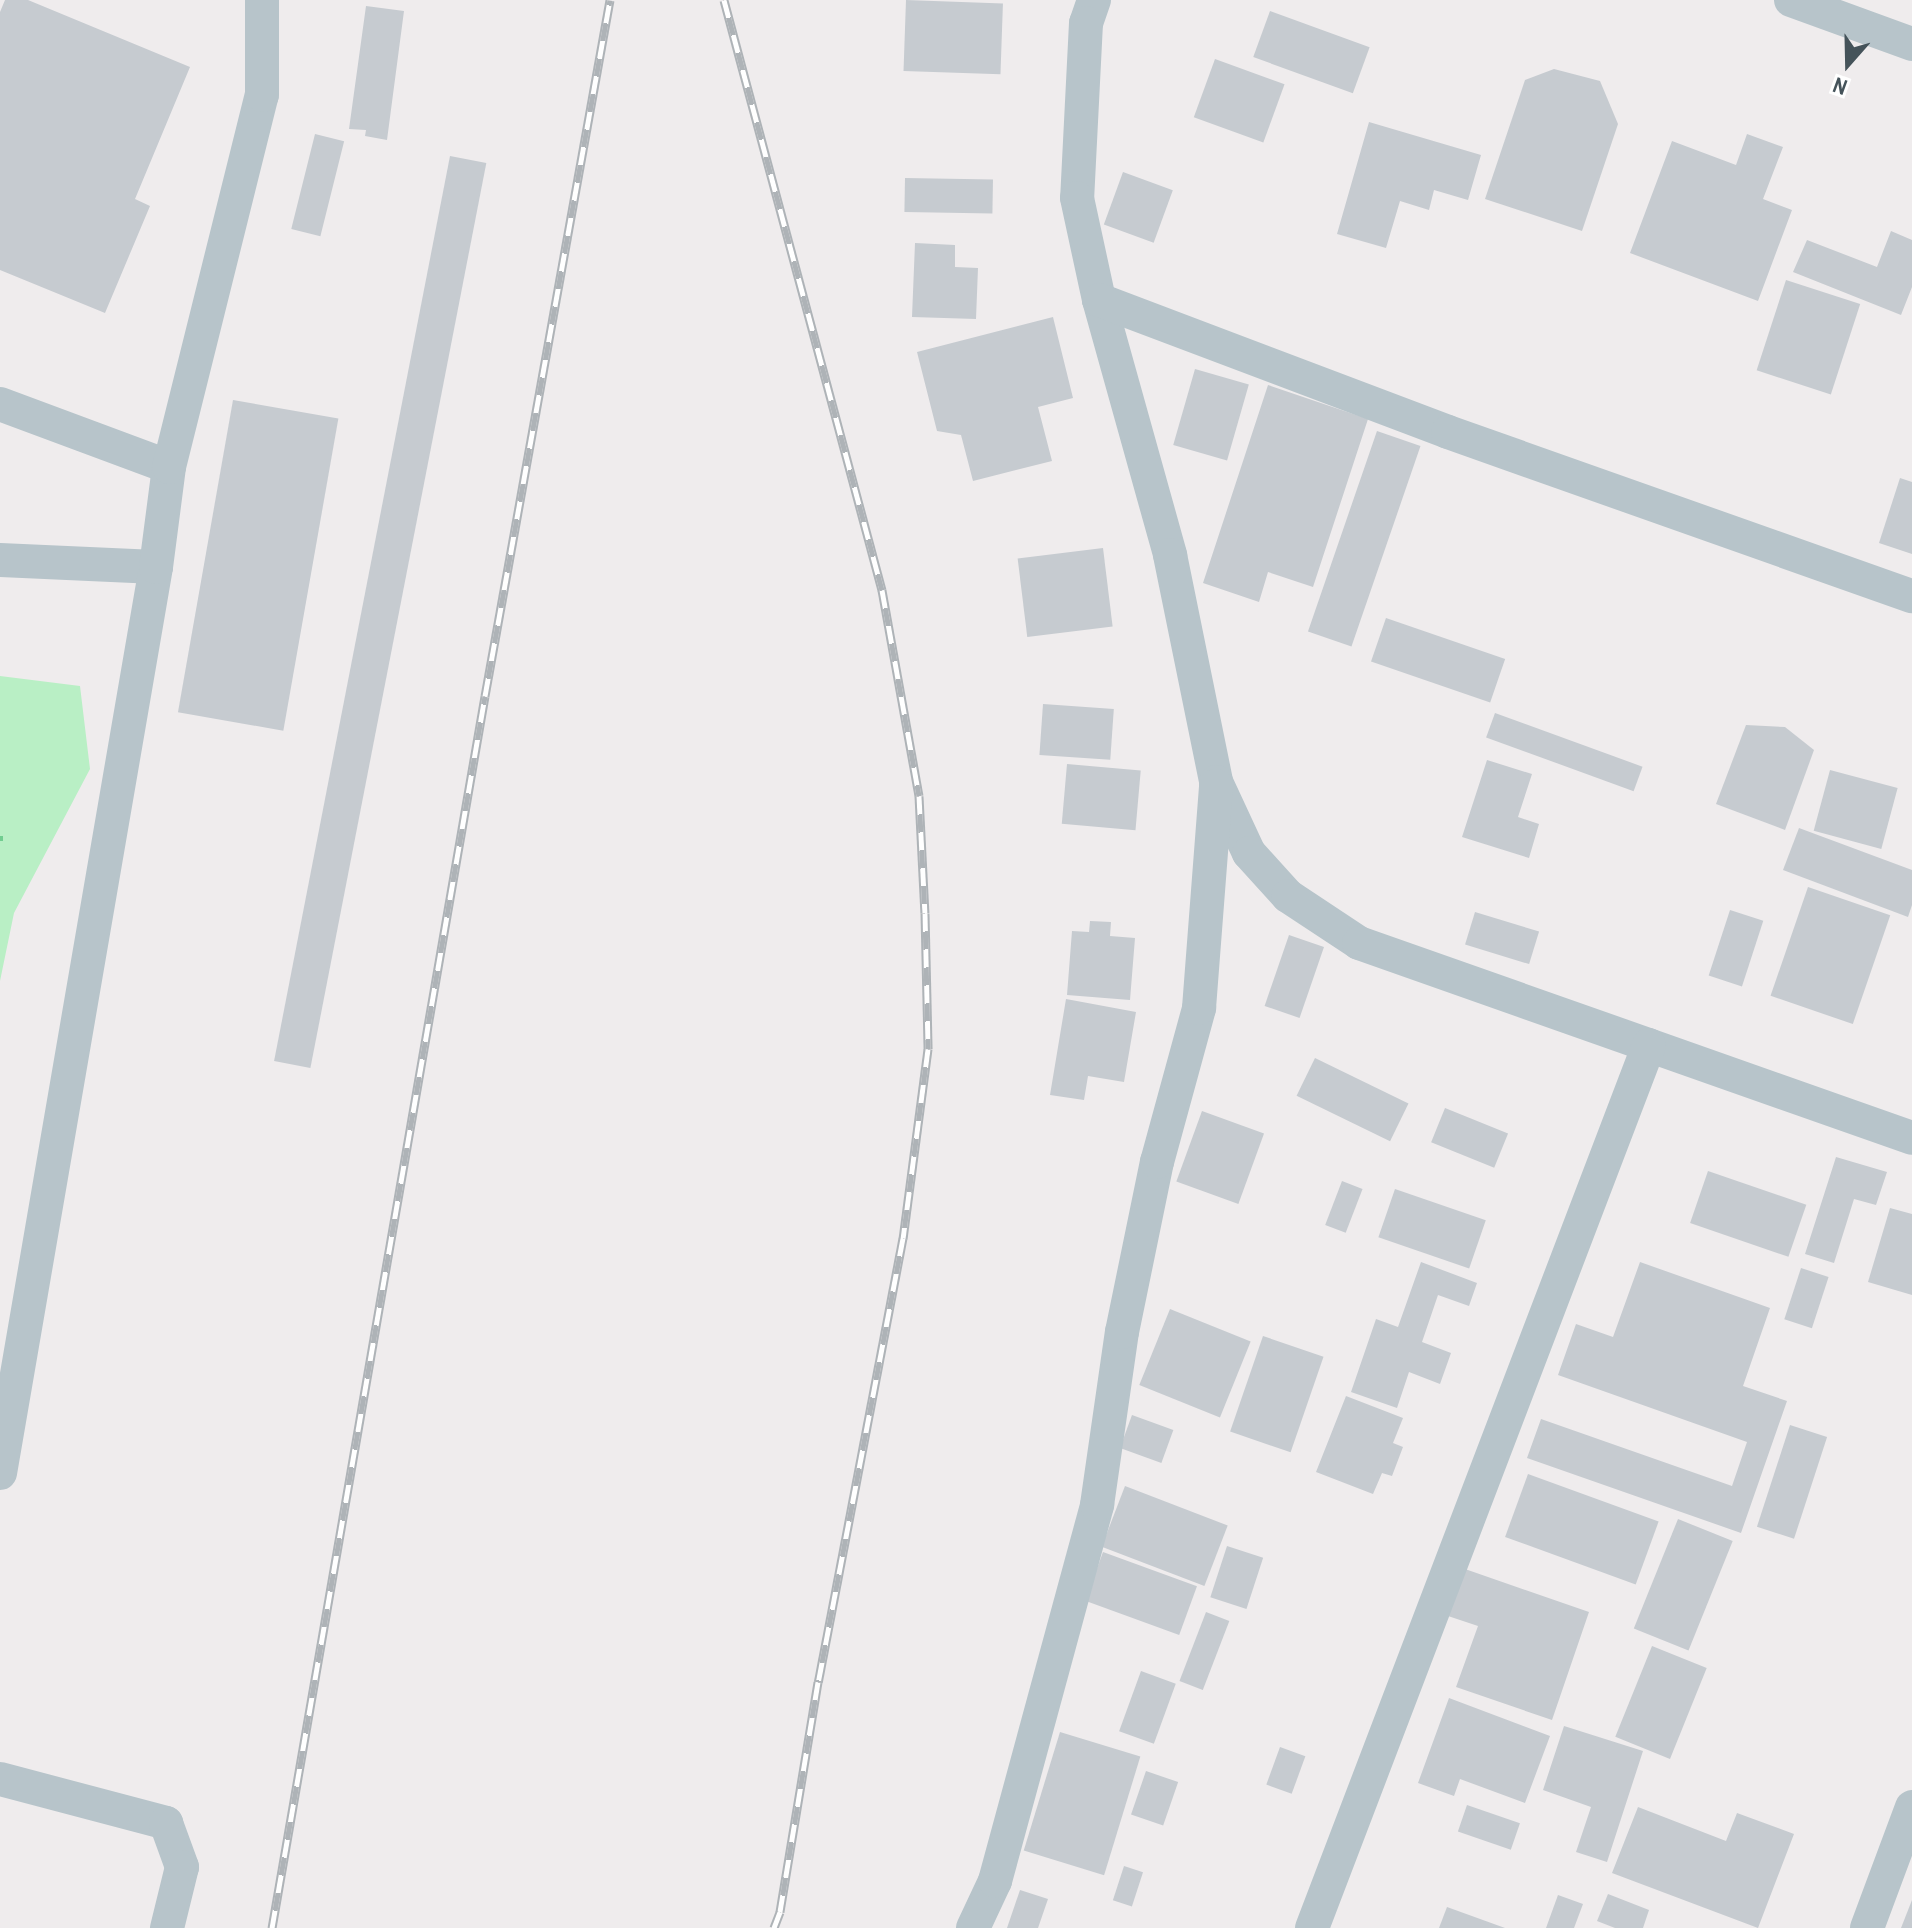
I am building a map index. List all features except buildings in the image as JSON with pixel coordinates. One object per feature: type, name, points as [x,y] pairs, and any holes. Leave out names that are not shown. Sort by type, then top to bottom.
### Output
[{"type":"street","points":[[0,1473],[156,567],[169,467],[262,95],[262,0]]},
{"type":"street","points":[[1094,0],[1086,23],[1077,198],[1099,300],[1170,555],[1216,782],[1249,853],[1288,896],[1359,943],[1912,1138]]},
{"type":"street","points":[[1791,0],[1912,44]]},
{"type":"street","points":[[1099,300],[1448,432],[1912,596]]},
{"type":"street","points":[[0,404],[169,467]]},
{"type":"street","points":[[0,560],[156,567]]},
{"type":"street","points":[[973,1928],[995,1881],[1097,1505],[1122,1332],[1153,1178],[1199,1008],[1216,782]]},
{"type":"street","points":[[1312,1928],[1649,1045]]},
{"type":"street","points":[[0,1779],[166,1823],[182,1867],[167,1928]]},
{"type":"street","points":[[1867,1928],[1912,1807]]},
{"type":"green space","points":[[0,676],[80,686],[90,769],[14,913],[0,981]]},
{"type":"railway","points":[[272,1928],[485,696],[610,0]]},
{"type":"railway","points":[[724,0],[882,590],[919,796],[925,913],[928,1049],[903,1238],[818,1682],[780,1912],[774,1928]]}]
